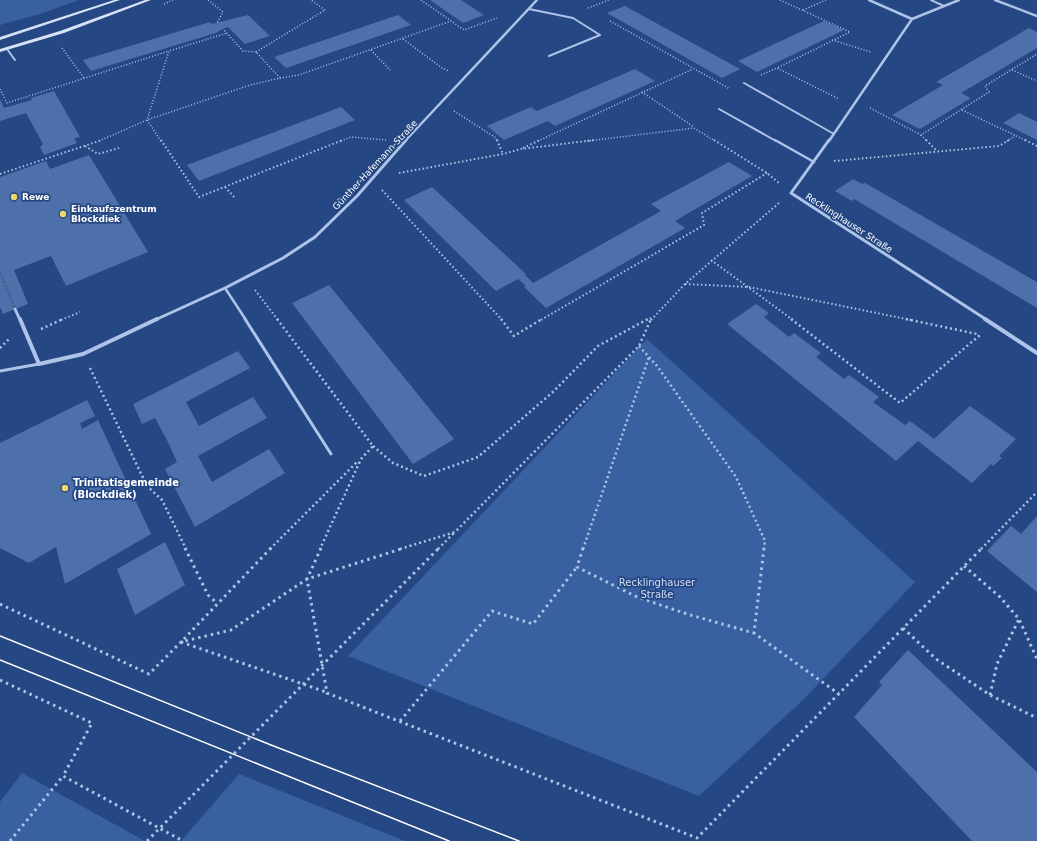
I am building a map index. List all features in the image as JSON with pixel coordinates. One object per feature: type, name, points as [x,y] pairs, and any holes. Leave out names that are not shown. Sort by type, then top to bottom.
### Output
[{"type":"main road","points":[[0,39],[118,0]]},
{"type":"main road","points":[[0,51],[62,32],[149,0]]},
{"type":"street","name":"Günther-Hafemann-Straße","points":[[39,364],[82,354],[225,288],[283,258],[316,236],[373,179],[389,158],[537,0]]},
{"type":"street","points":[[869,0],[912,19],[959,0]]},
{"type":"street","points":[[995,0],[1037,16]]},
{"type":"street","name":"Recklinghauser Straße","points":[[912,19],[854,106],[791,193],[1037,353]]},
{"type":"street","points":[[15,309],[39,364]]},
{"type":"lane","points":[[931,0],[944,6]]},
{"type":"lane","points":[[529,9],[573,18],[600,35],[550,56]]},
{"type":"lane","points":[[7,49],[14,60]]},
{"type":"lane","points":[[744,83],[834,134]]},
{"type":"lane","points":[[719,109],[814,162]]},
{"type":"lane","points":[[225,288],[331,454]]},
{"type":"lane","points":[[0,371],[39,364]]},
{"type":"path","points":[[208,0],[223,12],[217,23]]},
{"type":"path","points":[[223,29],[243,51],[256,52],[325,10],[312,0]]},
{"type":"path","points":[[421,0],[464,30],[507,15],[521,18]]},
{"type":"path","points":[[594,12],[587,8],[609,0]]},
{"type":"path","points":[[766,73],[850,32],[780,0]]},
{"type":"path","points":[[802,10],[826,0]]},
{"type":"path","points":[[607,20],[731,89]]},
{"type":"path","points":[[0,174],[84,146],[147,120],[250,85],[299,75],[451,21]]},
{"type":"path","points":[[0,89],[7,104],[227,33]]},
{"type":"path","points":[[402,38],[442,68],[465,78]]},
{"type":"path","points":[[831,40],[886,57]]},
{"type":"path","points":[[60,45],[84,78]]},
{"type":"path","points":[[371,50],[390,70]]},
{"type":"path","points":[[147,120],[169,51]]},
{"type":"path","points":[[256,52],[280,78]]},
{"type":"path","points":[[921,135],[989,92],[985,86],[1037,54]]},
{"type":"path","points":[[777,68],[854,106]]},
{"type":"path","points":[[521,149],[693,69]]},
{"type":"path","points":[[1012,70],[1037,81]]},
{"type":"path","points":[[246,278],[373,446],[394,463],[424,476],[478,457],[554,392],[598,346],[652,318],[711,260],[791,193],[767,173],[694,128],[642,92]]},
{"type":"path","points":[[856,102],[921,135],[937,152]]},
{"type":"path","points":[[442,103],[496,138],[503,154]]},
{"type":"path","points":[[962,110],[1037,146]]},
{"type":"path","points":[[147,120],[199,197],[351,137],[386,140],[402,144]]},
{"type":"path","points":[[373,179],[503,154],[521,149],[694,128]]},
{"type":"path","points":[[814,162],[998,146],[1015,136]]},
{"type":"path","points":[[84,146],[98,154],[119,148]]},
{"type":"path","points":[[373,179],[495,312],[514,336],[704,225],[702,213],[767,173]]},
{"type":"path","points":[[225,187],[235,198]]},
{"type":"path","points":[[711,260],[749,287],[900,403],[979,335],[993,325]]},
{"type":"path","points":[[685,284],[749,287],[979,335]]},
{"type":"path","points":[[26,335],[80,312]]},
{"type":"path","points":[[147,841],[639,346],[652,318]]},
{"type":"path","points":[[639,346],[662,373],[736,477],[765,541],[754,633]]},
{"type":"path","points":[[82,354],[147,486],[162,500],[208,595],[217,603]]},
{"type":"path","points":[[400,721],[492,611],[533,624],[577,567],[649,357]]},
{"type":"path","points":[[0,604],[150,674],[217,603],[373,446]]},
{"type":"path","points":[[327,693],[306,579],[361,459]]},
{"type":"path","points":[[181,642],[327,693],[697,838],[1037,492]]},
{"type":"path","points":[[181,642],[231,630],[306,579],[455,532]]},
{"type":"path","points":[[964,566],[1000,597],[1019,619],[1037,659]]},
{"type":"path","points":[[577,567],[637,597],[687,614],[754,633],[839,694]]},
{"type":"path","points":[[990,695],[997,664],[1019,619]]},
{"type":"path","points":[[903,628],[936,660],[990,695],[1037,718]]},
{"type":"path","points":[[0,680],[92,723],[63,776],[10,841]]},
{"type":"path","points":[[63,776],[183,841]]},
{"type":"green space","points":[[0,0],[79,0],[40,14],[0,25]]},
{"type":"green space","name":"Recklinghauser Straße","points":[[647,339],[915,582],[803,700],[699,796],[348,656]]},
{"type":"green space","points":[[22,773],[145,841],[0,841],[0,802]]},
{"type":"green space","points":[[239,774],[405,841],[181,841]]},
{"type":"building","points":[[430,0],[461,0],[484,15],[463,23]]},
{"type":"building","points":[[625,6],[740,69],[722,78],[607,13]]},
{"type":"building","points":[[248,15],[270,36],[245,44],[228,27],[218,31],[219,32],[91,71],[83,60],[210,22],[212,24]]},
{"type":"building","points":[[398,15],[411,25],[286,68],[274,57]]},
{"type":"building","points":[[824,21],[844,30],[757,72],[738,61]]},
{"type":"building","points":[[1029,28],[1037,32],[1037,48],[961,93],[971,98],[920,129],[892,115],[943,85],[936,82]]},
{"type":"building","points":[[635,69],[655,81],[555,126],[548,121],[504,140],[487,126],[531,107],[537,111]]},
{"type":"building","points":[[54,91],[80,137],[74,138],[77,143],[44,155],[40,147],[43,144],[26,113],[0,121],[0,99],[4,108],[32,100],[31,98]]},
{"type":"building","points":[[341,107],[355,120],[199,181],[187,165]]},
{"type":"building","points":[[1019,113],[1037,122],[1037,140],[1003,123]]},
{"type":"building","name":"Einkaufszentrum Blockdiek","points":[[89,155],[148,252],[66,286],[51,256],[14,270],[28,304],[3,314],[0,307],[0,177],[46,161],[50,169]]},
{"type":"building","points":[[729,162],[752,176],[675,221],[685,228],[546,308],[524,287],[526,286],[518,279],[496,291],[404,200],[432,187],[526,274],[525,275],[533,283],[661,211],[651,204]]},
{"type":"building","points":[[853,179],[862,184],[865,183],[1037,282],[1037,308],[854,199],[852,201],[835,191]]},
{"type":"building","points":[[329,285],[454,439],[413,464],[292,303]]},
{"type":"building","points":[[756,304],[769,313],[764,317],[789,337],[794,333],[821,353],[816,357],[844,379],[849,375],[879,397],[873,402],[905,425],[910,421],[934,439],[970,406],[1016,439],[999,456],[1002,458],[993,466],[991,464],[972,483],[918,441],[896,461],[727,324]]},
{"type":"building","points":[[238,351],[250,368],[186,402],[199,426],[253,397],[267,418],[198,456],[212,482],[269,449],[285,473],[195,527],[165,469],[177,462],[168,442],[155,418],[142,424],[133,404]]},
{"type":"building","name":"Trinitatisgemeinde (Blockdiek)","points":[[87,400],[95,416],[80,423],[82,429],[98,420],[151,534],[65,584],[56,547],[29,563],[0,548],[0,443]]},
{"type":"building","points":[[1037,516],[1037,592],[987,551],[1011,526],[1021,534]]},
{"type":"building","points":[[165,542],[185,585],[135,615],[117,569]]},
{"type":"building","points":[[908,650],[1037,772],[1037,841],[972,841],[854,717],[882,685],[879,682]]},
{"type":"tunnel","points":[[0,272],[15,309]]},
{"type":"tram line","points":[[0,636],[271,745],[519,841]]},
{"type":"tram line","points":[[0,660],[449,841]]},
{"type":"place","name":"Rewe","points":[[14,197]]},
{"type":"place","name":"Einkaufszentrum Blockdiek","points":[[63,214]]},
{"type":"place","name":"Trinitatisgemeinde (Blockdiek)","points":[[65,488]]}]
